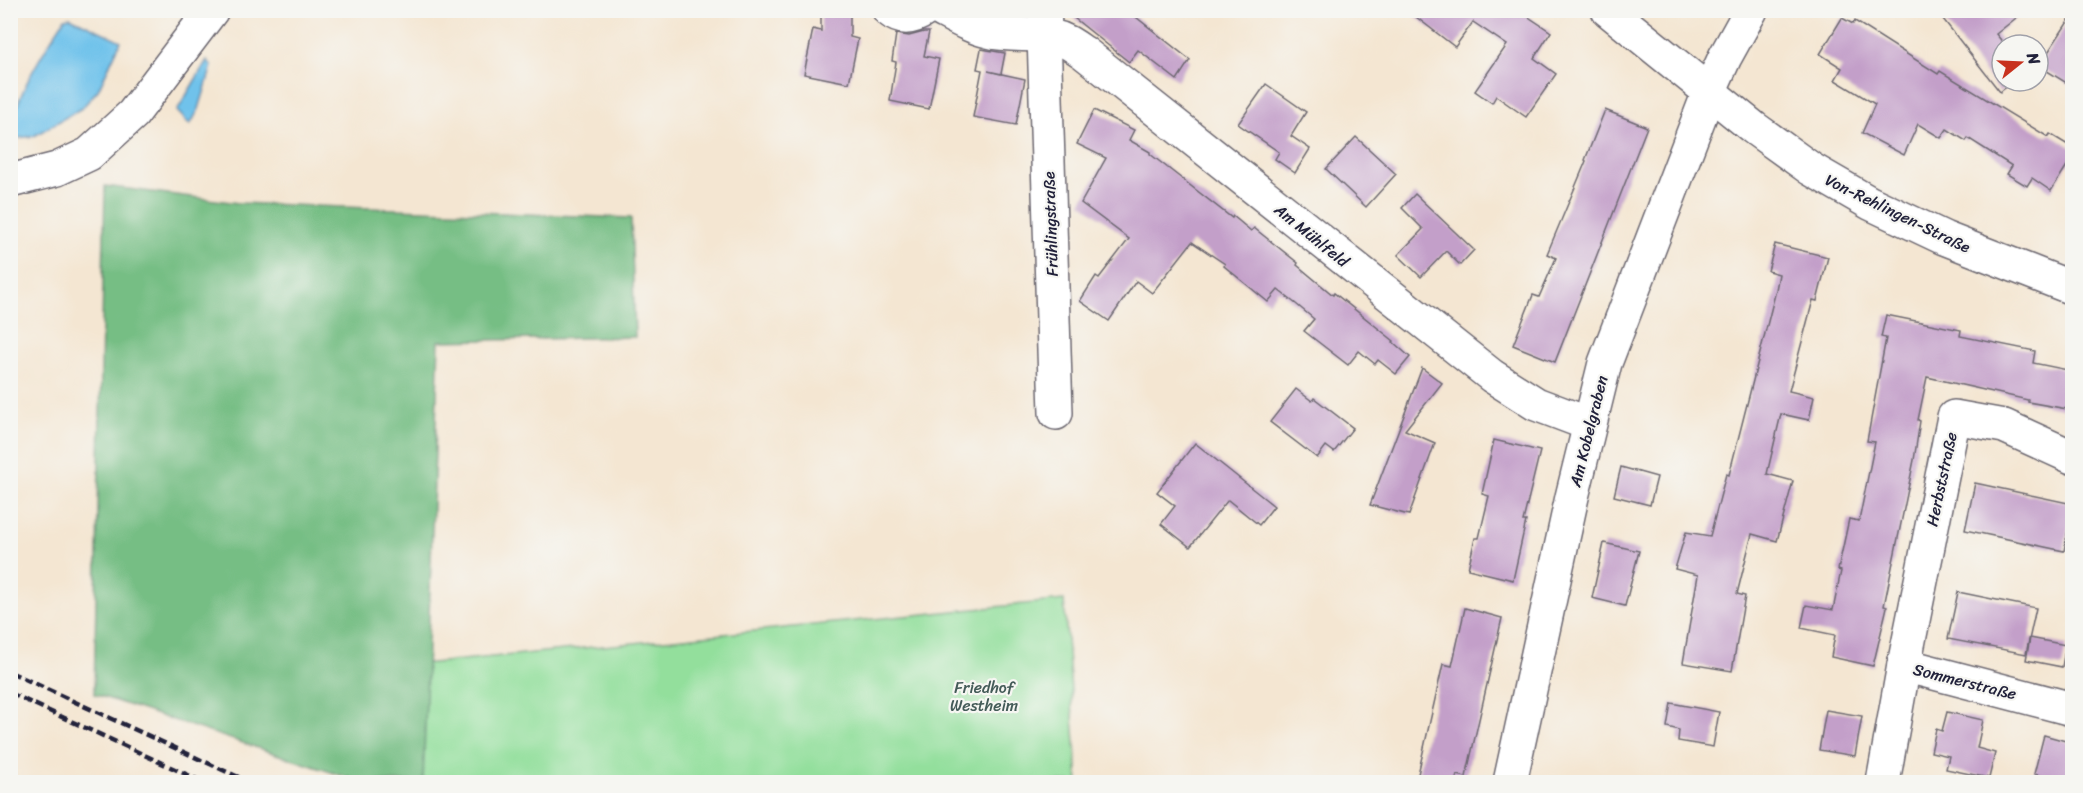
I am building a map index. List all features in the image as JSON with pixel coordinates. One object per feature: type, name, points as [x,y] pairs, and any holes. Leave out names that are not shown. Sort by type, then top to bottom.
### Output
[{"type":"street","points":[[10,182],[57,169],[89,154],[133,114],[212,10]]},
{"type":"street","points":[[889,10],[899,17],[908,18],[924,10]]},
{"type":"street","points":[[941,10],[966,24],[988,32],[1008,35],[1044,23]]},
{"type":"street","name":"Von-Rehlingen-Straße","points":[[1608,10],[1709,92],[1811,169],[1870,203],[1982,254],[2073,288]]},
{"type":"street","name":"Am Kobelgraben","points":[[1510,783],[1589,423],[1605,363],[1709,92],[1751,10]]},
{"type":"street","name":"Frühlingstraße","points":[[1044,23],[1056,414]]},
{"type":"street","name":"Am Mühlfeld","points":[[1044,23],[1055,37],[1083,52],[1492,376],[1536,404],[1589,423]]},
{"type":"street","name":"Herbststraße","points":[[1904,665],[1954,417],[2004,426],[2073,457]]},
{"type":"street","name":"Sommerstraße","points":[[1883,783],[1904,665],[2073,709]]},
{"type":"green space","points":[[105,186],[239,203],[631,218],[635,337],[439,341],[423,782],[361,782],[94,694]]},
{"type":"green space","name":"Friedhof Westheim","points":[[1064,600],[1078,782],[422,782],[423,664]]},
{"type":"water","points":[[70,17],[121,41],[98,90],[82,108],[34,136],[11,139],[16,109],[30,76],[65,18]]},
{"type":"water","points":[[207,60],[212,66],[199,109],[190,125],[177,111]]},
{"type":"building","points":[[821,10],[850,10],[850,37],[858,39],[849,83],[804,74],[813,29],[821,31]]},
{"type":"building","points":[[1064,10],[1127,10],[1190,60],[1177,80],[1138,50],[1129,62]]},
{"type":"building","points":[[1407,10],[1518,10],[1551,32],[1534,58],[1556,74],[1526,117],[1496,96],[1492,103],[1475,91],[1507,45],[1473,22],[1455,47]]},
{"type":"building","points":[[1936,10],[2026,10],[1997,33],[1990,33],[1990,79]]},
{"type":"building","points":[[2073,14],[2073,87],[2050,73],[2050,49]]},
{"type":"building","points":[[1842,18],[1853,24],[1855,21],[1938,74],[1940,71],[2048,137],[2050,134],[2073,148],[2073,156],[2051,191],[2032,178],[2027,186],[2007,174],[2012,166],[1968,138],[1966,141],[1947,129],[1941,138],[1918,124],[1904,155],[1862,133],[1875,104],[1835,80],[1842,68],[1820,54]]},
{"type":"building","points":[[929,32],[924,56],[939,59],[929,109],[890,101],[896,62],[892,61],[896,34],[909,36]]},
{"type":"building","points":[[981,49],[1005,53],[1001,74],[1025,79],[1016,125],[973,117],[982,70],[977,69]]},
{"type":"building","points":[[1266,84],[1306,112],[1291,136],[1310,149],[1295,173],[1275,159],[1279,152],[1238,124]]},
{"type":"building","points":[[1094,110],[1134,130],[1129,140],[1150,152],[1232,218],[1233,216],[1251,231],[1254,228],[1333,295],[1334,293],[1394,341],[1410,357],[1396,374],[1378,360],[1375,364],[1359,351],[1348,365],[1304,331],[1314,319],[1296,304],[1278,290],[1268,302],[1224,266],[1225,264],[1192,242],[1152,293],[1136,281],[1109,321],[1080,301],[1096,276],[1099,278],[1129,239],[1081,203],[1106,158],[1077,144]]},
{"type":"building","points":[[1605,110],[1647,127],[1555,362],[1513,345],[1533,295],[1539,297],[1556,258],[1547,254]]},
{"type":"building","points":[[1356,137],[1396,174],[1366,207],[1326,169]]},
{"type":"building","points":[[1415,194],[1474,250],[1460,265],[1446,251],[1421,277],[1398,255],[1423,229],[1402,208]]},
{"type":"building","points":[[1775,244],[1828,257],[1817,301],[1813,300],[1789,391],[1814,397],[1809,420],[1781,414],[1767,474],[1793,481],[1777,541],[1752,534],[1737,594],[1745,596],[1732,671],[1683,663],[1698,575],[1675,569],[1686,532],[1710,536],[1726,474],[1729,475],[1776,290],[1779,274],[1768,271]]},
{"type":"building","points":[[1886,315],[1961,330],[1960,336],[2035,351],[2033,363],[2073,371],[2073,410],[2028,402],[2028,400],[1927,377],[1918,420],[1920,421],[1914,460],[1884,606],[1887,607],[1873,666],[1831,657],[1835,635],[1801,628],[1806,605],[1833,610],[1841,571],[1838,570],[1849,519],[1859,521],[1875,442],[1867,441],[1886,338],[1881,337]]},
{"type":"building","points":[[1422,368],[1442,383],[1405,430],[1435,443],[1409,515],[1370,505]]},
{"type":"building","points":[[1296,389],[1312,401],[1314,398],[1353,428],[1334,452],[1326,446],[1317,458],[1270,422]]},
{"type":"building","points":[[1494,440],[1540,451],[1523,521],[1526,521],[1513,580],[1468,569],[1475,538],[1479,538],[1489,496],[1482,494]]},
{"type":"building","points":[[1195,443],[1274,506],[1259,525],[1228,500],[1190,547],[1161,524],[1175,506],[1157,492]]},
{"type":"building","points":[[1621,467],[1657,477],[1650,505],[1614,496]]},
{"type":"building","points":[[1975,483],[2073,504],[2064,551],[1965,530]]},
{"type":"building","points":[[1604,543],[1639,551],[1625,606],[1592,598]]},
{"type":"building","points":[[1958,592],[2036,608],[2026,654],[1948,639]]},
{"type":"building","points":[[1465,608],[1502,618],[1466,777],[1457,775],[1455,783],[1416,783],[1443,664],[1452,666]]},
{"type":"building","points":[[2030,638],[2066,645],[2062,667],[2026,660]]},
{"type":"building","points":[[1671,703],[1719,712],[1713,747],[1678,741],[1679,730],[1667,727]]},
{"type":"building","points":[[1826,710],[1862,716],[1855,756],[1819,750]]},
{"type":"building","points":[[1947,712],[1983,720],[1977,748],[1995,753],[1989,778],[1946,769],[1949,756],[1931,752],[1936,729],[1942,731]]},
{"type":"building","points":[[2044,735],[2073,743],[2073,783],[2034,774]]},
{"type":"railway","points":[[10,672],[249,782]]},
{"type":"railway","points":[[10,693],[203,782]]}]
